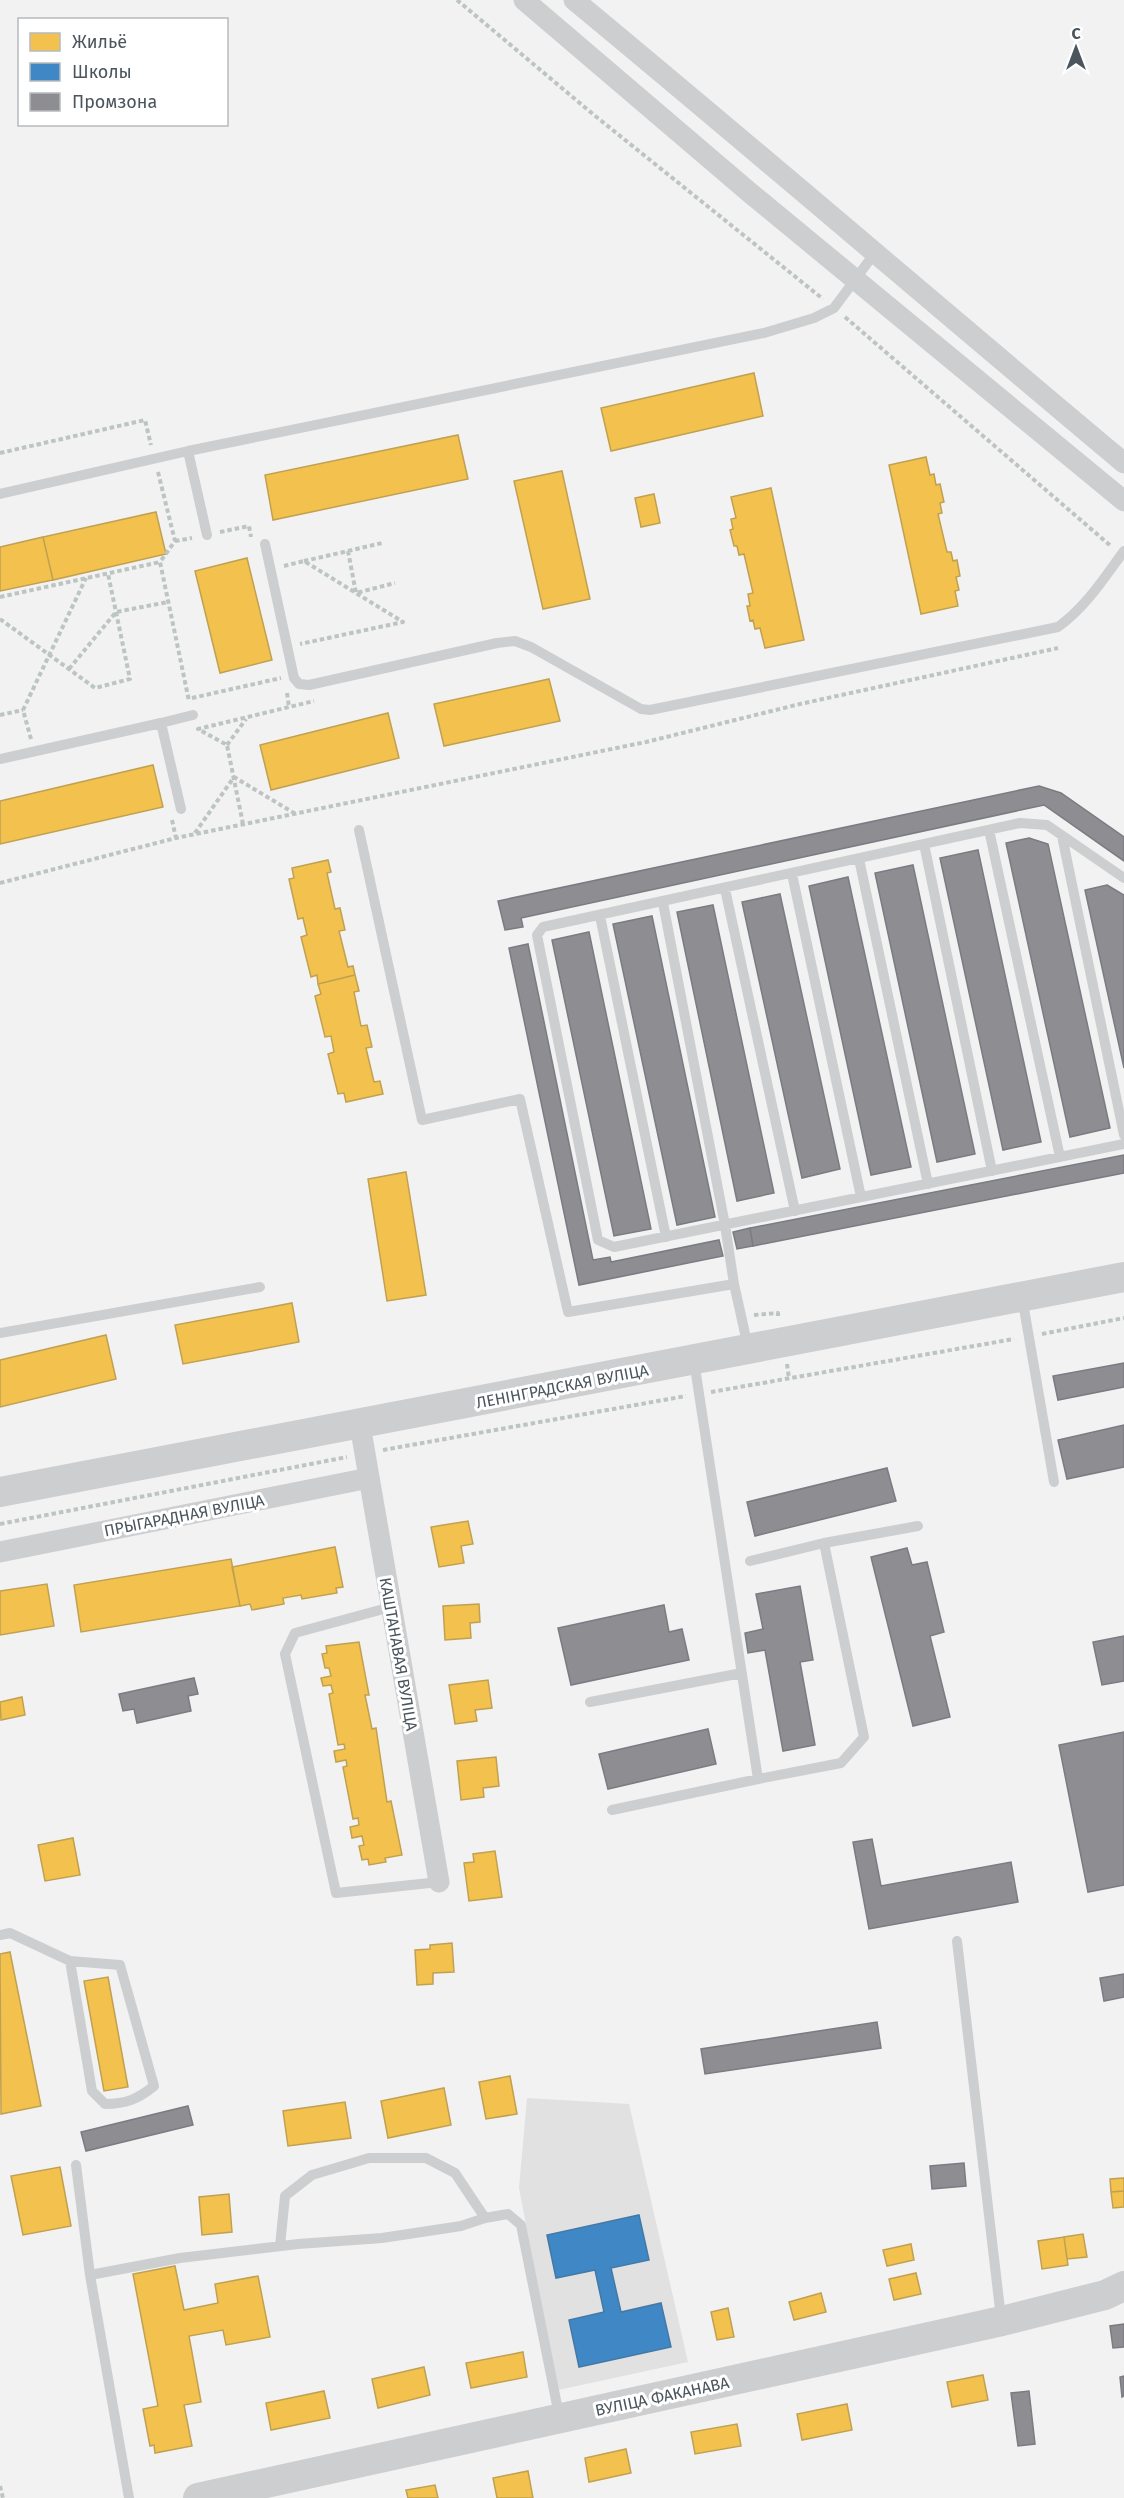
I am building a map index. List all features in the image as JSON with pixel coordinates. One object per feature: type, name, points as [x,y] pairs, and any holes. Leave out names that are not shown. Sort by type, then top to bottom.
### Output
[{"type":"main road","name":"ЛЕНІНГРАДСКАЯ ВУЛІЦА","points":[[0,1492],[362,1439],[694,1361],[1124,1277]]},
{"type":"main road","name":"ВУЛІЦА ФАКАНАВА","points":[[198,2498],[1002,2321],[1105,2295],[1124,2286]]},
{"type":"street","points":[[524,0],[856,281],[1124,501]]},
{"type":"street","points":[[574,0],[1124,463]]},
{"type":"street","name":"КАШТАНАВАЯ ВУЛІЦА","points":[[362,1439],[439,1882]]},
{"type":"street","name":"ПРЫГАРАДНАЯ ВУЛІЦА","points":[[0,1552],[369,1478]]},
{"type":"lane","points":[[0,494],[189,451],[764,333],[814,318],[834,308],[874,254]]},
{"type":"lane","points":[[189,451],[207,535]]},
{"type":"lane","points":[[265,544],[294,678],[299,684],[309,685],[487,645],[515,641],[531,647],[641,709],[660,709],[1058,627],[1072,617],[1086,602],[1123,553]]},
{"type":"lane","points":[[0,759],[193,715]]},
{"type":"lane","points":[[161,723],[181,809]]},
{"type":"lane","points":[[1124,878],[1047,825],[1020,823],[663,903],[543,927],[537,935],[598,1240],[614,1247],[1124,1144]]},
{"type":"lane","points":[[359,830],[422,1120],[520,1099],[568,1312],[734,1284]]},
{"type":"lane","points":[[989,830],[1060,1157]]},
{"type":"lane","points":[[1062,836],[1124,1135]]},
{"type":"lane","points":[[924,844],[992,1171]]},
{"type":"lane","points":[[859,859],[928,1184]]},
{"type":"lane","points":[[792,874],[861,1197]]},
{"type":"lane","points":[[725,889],[795,1211]]},
{"type":"lane","points":[[663,903],[748,1350]]},
{"type":"lane","points":[[600,916],[666,1237]]},
{"type":"lane","points":[[0,1333],[260,1287]]},
{"type":"lane","points":[[1022,1297],[1054,1482]]},
{"type":"lane","points":[[694,1361],[759,1779]]},
{"type":"lane","points":[[750,1561],[918,1526]]},
{"type":"lane","points":[[612,1810],[841,1764],[864,1737],[824,1544]]},
{"type":"lane","points":[[391,1607],[295,1634],[285,1654],[336,1893],[439,1882]]},
{"type":"lane","points":[[590,1702],[742,1673]]},
{"type":"lane","points":[[0,1935],[10,1933],[70,1961],[120,1965],[154,2086],[140,2098],[124,2104],[105,2104],[92,2091],[70,1961]]},
{"type":"lane","points":[[957,1941],[1002,2321]]},
{"type":"lane","points":[[280,2246],[285,2196],[312,2175],[369,2157],[426,2157],[454,2173],[485,2218]]},
{"type":"lane","points":[[76,2165],[90,2275],[129,2498]]},
{"type":"lane","points":[[90,2275],[180,2258],[280,2246],[382,2238],[460,2226],[508,2214],[521,2225],[560,2418]]},
{"type":"path","points":[[457,0],[594,115],[834,308],[1123,553]]},
{"type":"path","points":[[0,453],[145,420],[175,541]]},
{"type":"path","points":[[0,597],[160,562],[175,541],[249,526],[260,570],[382,543]]},
{"type":"path","points":[[348,551],[356,593]]},
{"type":"path","points":[[189,699],[282,678],[276,650],[403,622],[304,561]]},
{"type":"path","points":[[160,562],[184,683]]},
{"type":"path","points":[[0,619],[95,688],[130,679],[108,574]]},
{"type":"path","points":[[34,751],[23,710],[86,578]]},
{"type":"path","points":[[356,593],[395,583]]},
{"type":"path","points":[[69,669],[116,612],[168,602]]},
{"type":"path","points":[[0,884],[176,838],[646,741],[800,704],[1058,648]]},
{"type":"path","points":[[227,745],[198,729],[320,700]]},
{"type":"path","points":[[0,715],[23,710]]},
{"type":"path","points":[[243,824],[227,745],[247,717]]},
{"type":"path","points":[[234,777],[294,813]]},
{"type":"path","points":[[195,834],[234,777]]},
{"type":"path","points":[[172,817],[176,838]]},
{"type":"path","points":[[741,1316],[778,1313]]},
{"type":"path","points":[[0,1524],[362,1439],[699,1394],[1029,1337],[1124,1318]]},
{"type":"path","points":[[0,2486],[3,2498]]},
{"type":"shaded area","points":[[527,2098],[629,2104],[688,2362],[558,2390],[519,2188]]},
{"type":"building: Жильё","points":[[754,373],[763,416],[611,451],[601,408]]},
{"type":"building: Жильё","points":[[458,435],[468,479],[273,520],[265,475]]},
{"type":"building: Жильё","points":[[926,457],[930,475],[934,474],[936,485],[940,484],[944,502],[940,503],[942,513],[938,514],[947,552],[951,552],[953,561],[957,560],[960,576],[956,577],[959,590],[955,591],[958,606],[921,614],[889,465]]},
{"type":"building: Жильё","points":[[562,471],[590,599],[543,609],[514,481]]},
{"type":"building: Жильё","points":[[771,488],[804,640],[765,648],[760,628],[755,629],[753,620],[750,621],[747,606],[750,606],[748,594],[753,593],[744,554],[739,555],[730,530],[733,529],[731,519],[736,518],[731,497]]},
{"type":"building: Жильё","points":[[654,494],[660,523],[641,527],[635,498]]},
{"type":"building: Жильё","points":[[156,512],[166,554],[53,580],[43,537]]},
{"type":"building: Жильё","points":[[43,537],[53,580],[0,591],[0,547]]},
{"type":"building: Жильё","points":[[247,558],[272,660],[220,673],[195,571]]},
{"type":"building: Жильё","points":[[549,679],[560,721],[444,746],[434,704]]},
{"type":"building: Жильё","points":[[388,713],[399,758],[271,790],[260,745]]},
{"type":"building: Жильё","points":[[153,765],[163,807],[0,844],[0,801]]},
{"type":"building: Жильё","points":[[328,860],[331,872],[327,873],[335,909],[340,908],[345,930],[339,931],[348,967],[353,966],[355,975],[318,984],[317,975],[311,977],[301,937],[307,935],[303,918],[298,919],[289,879],[294,878],[292,868]]},
{"type":"building: Жильё","points":[[355,975],[359,991],[354,992],[361,1026],[367,1025],[372,1047],[366,1048],[374,1082],[380,1081],[383,1094],[346,1102],[344,1093],[338,1094],[328,1054],[334,1052],[331,1036],[325,1037],[315,996],[321,994],[318,984]]},
{"type":"building: Жильё","points":[[406,1172],[426,1295],[387,1301],[368,1179]]},
{"type":"building: Жильё","points":[[292,1303],[299,1342],[183,1364],[175,1325]]},
{"type":"building: Жильё","points":[[106,1335],[116,1379],[0,1407],[0,1360]]},
{"type":"building: Жильё","points":[[468,1521],[473,1544],[461,1546],[464,1563],[439,1567],[431,1527]]},
{"type":"building: Жильё","points":[[335,1547],[343,1587],[336,1588],[337,1593],[302,1599],[301,1595],[283,1598],[284,1604],[252,1610],[250,1604],[240,1606],[232,1567]]},
{"type":"building: Жильё","points":[[231,1559],[240,1606],[81,1632],[74,1585]]},
{"type":"building: Жильё","points":[[47,1584],[54,1626],[0,1635],[0,1591]]},
{"type":"building: Жильё","points":[[479,1604],[480,1622],[470,1623],[471,1638],[445,1640],[443,1606]]},
{"type":"building: Жильё","points":[[359,1642],[369,1695],[365,1695],[372,1729],[376,1728],[387,1802],[391,1801],[402,1855],[385,1858],[386,1862],[369,1865],[368,1859],[362,1860],[359,1846],[364,1845],[362,1836],[352,1838],[350,1827],[359,1825],[358,1818],[353,1819],[343,1767],[347,1766],[346,1760],[336,1762],[334,1751],[345,1749],[344,1744],[338,1745],[329,1694],[333,1693],[331,1685],[323,1686],[321,1678],[331,1676],[329,1668],[325,1668],[322,1654],[327,1653],[326,1646]]},
{"type":"building: Жильё","points":[[488,1680],[492,1708],[475,1710],[477,1721],[455,1724],[449,1685]]},
{"type":"building: Жильё","points":[[22,1697],[25,1715],[1,1720],[0,1702]]},
{"type":"building: Жильё","points":[[496,1757],[499,1786],[483,1788],[484,1797],[461,1800],[457,1761]]},
{"type":"building: Жильё","points":[[73,1838],[80,1875],[45,1881],[38,1845]]},
{"type":"building: Жильё","points":[[495,1851],[502,1897],[469,1901],[464,1863],[474,1862],[473,1854]]},
{"type":"building: Жильё","points":[[452,1943],[454,1972],[433,1973],[433,1984],[417,1985],[415,1950],[430,1949],[430,1945]]},
{"type":"building: Жильё","points":[[10,1952],[41,2106],[1,2114],[0,1954]]},
{"type":"building: Жильё","points":[[108,1977],[128,2087],[104,2091],[84,1981]]},
{"type":"building: Жильё","points":[[510,2076],[517,2114],[486,2119],[479,2082]]},
{"type":"building: Жильё","points":[[444,2088],[451,2125],[388,2138],[381,2101]]},
{"type":"building: Жильё","points":[[345,2102],[351,2138],[288,2146],[283,2111]]},
{"type":"building: Жильё","points":[[60,2167],[71,2226],[23,2235],[11,2176]]},
{"type":"building: Жильё","points":[[1124,2178],[1124,2191],[1111,2192],[1110,2179]]},
{"type":"building: Жильё","points":[[1124,2191],[1124,2207],[1113,2208],[1111,2192]]},
{"type":"building: Жильё","points":[[229,2194],[232,2232],[202,2235],[199,2197]]},
{"type":"building: Жильё","points":[[1083,2234],[1087,2257],[1067,2259],[1064,2237]]},
{"type":"building: Жильё","points":[[1064,2237],[1068,2265],[1042,2269],[1038,2241]]},
{"type":"building: Жильё","points":[[911,2244],[914,2260],[887,2266],[883,2250]]},
{"type":"building: Жильё","points":[[175,2266],[184,2310],[218,2303],[215,2284],[258,2276],[270,2337],[226,2345],[223,2330],[189,2336],[201,2402],[184,2405],[192,2446],[155,2453],[154,2445],[150,2446],[143,2409],[158,2406],[133,2274]]},
{"type":"building: Жильё","points":[[916,2273],[921,2294],[894,2300],[889,2279]]},
{"type":"building: Жильё","points":[[821,2293],[826,2312],[794,2320],[789,2302]]},
{"type":"building: Жильё","points":[[728,2308],[734,2337],[717,2340],[711,2312]]},
{"type":"building: Жильё","points":[[523,2352],[527,2377],[471,2388],[466,2363]]},
{"type":"building: Жильё","points":[[424,2367],[430,2395],[378,2408],[372,2379]]},
{"type":"building: Жильё","points":[[983,2375],[988,2400],[952,2407],[947,2382]]},
{"type":"building: Жильё","points":[[324,2391],[330,2418],[271,2430],[266,2403]]},
{"type":"building: Жильё","points":[[847,2404],[852,2430],[802,2440],[797,2414]]},
{"type":"building: Жильё","points":[[737,2424],[741,2446],[695,2454],[691,2432]]},
{"type":"building: Жильё","points":[[626,2449],[631,2473],[589,2482],[585,2458]]},
{"type":"building: Жильё","points":[[528,2471],[533,2498],[497,2498],[493,2478]]},
{"type":"building: Жильё","points":[[435,2485],[438,2498],[408,2498],[406,2490]]},
{"type":"building: Школы","points":[[639,2215],[649,2260],[611,2268],[621,2312],[661,2303],[671,2347],[579,2367],[569,2320],[604,2312],[595,2270],[556,2278],[547,2235]]},
{"type":"building: Промзона","points":[[1039,786],[1061,793],[1124,837],[1124,861],[1044,805],[521,918],[523,927],[505,930],[498,901]]},
{"type":"building: Промзона","points":[[1029,838],[1048,844],[1110,1128],[1070,1137],[1006,843]]},
{"type":"building: Промзона","points":[[978,850],[1041,1142],[1003,1150],[940,858]]},
{"type":"building: Промзона","points":[[913,865],[975,1154],[937,1162],[875,873]]},
{"type":"building: Промзона","points":[[848,877],[911,1167],[871,1175],[809,886]]},
{"type":"building: Промзона","points":[[1107,885],[1124,895],[1124,1068],[1085,890]]},
{"type":"building: Промзона","points":[[780,894],[840,1169],[802,1178],[742,902]]},
{"type":"building: Промзона","points":[[713,905],[774,1193],[737,1201],[677,912]]},
{"type":"building: Промзона","points":[[652,916],[715,1217],[677,1225],[613,924]]},
{"type":"building: Промзона","points":[[589,932],[651,1229],[614,1236],[552,940]]},
{"type":"building: Промзона","points":[[528,944],[593,1260],[610,1257],[611,1262],[719,1240],[723,1256],[579,1285],[509,948]]},
{"type":"building: Промзона","points":[[1124,1155],[1124,1173],[753,1246],[750,1228]]},
{"type":"building: Промзона","points":[[750,1228],[753,1246],[737,1249],[733,1232]]},
{"type":"building: Промзона","points":[[1124,1363],[1124,1387],[1058,1400],[1053,1376]]},
{"type":"building: Промзона","points":[[1124,1425],[1124,1467],[1067,1479],[1058,1440]]},
{"type":"building: Промзона","points":[[887,1468],[896,1501],[755,1536],[747,1502]]},
{"type":"building: Промзона","points":[[907,1548],[912,1565],[927,1562],[944,1632],[930,1636],[950,1717],[913,1726],[871,1557]]},
{"type":"building: Промзона","points":[[800,1586],[813,1660],[800,1662],[815,1745],[783,1751],[765,1650],[748,1653],[745,1633],[763,1629],[756,1594]]},
{"type":"building: Промзона","points":[[664,1605],[669,1632],[682,1629],[689,1660],[571,1685],[558,1628]]},
{"type":"building: Промзона","points":[[1124,1636],[1124,1681],[1102,1685],[1093,1642]]},
{"type":"building: Промзона","points":[[194,1678],[198,1694],[188,1696],[191,1711],[137,1723],[134,1709],[123,1711],[119,1694]]},
{"type":"building: Промзона","points":[[708,1729],[716,1764],[608,1789],[599,1754]]},
{"type":"building: Промзона","points":[[1124,1732],[1124,1885],[1088,1892],[1059,1745]]},
{"type":"building: Промзона","points":[[872,1839],[881,1886],[1011,1862],[1018,1902],[869,1929],[853,1842]]},
{"type":"building: Промзона","points":[[1124,1974],[1124,1997],[1104,2001],[1100,1978]]},
{"type":"building: Промзона","points":[[877,2022],[881,2048],[705,2074],[701,2049]]},
{"type":"building: Промзона","points":[[188,2106],[193,2125],[86,2151],[81,2132]]},
{"type":"building: Промзона","points":[[964,2163],[966,2186],[932,2189],[930,2166]]},
{"type":"building: Промзона","points":[[1124,2324],[1124,2347],[1113,2348],[1110,2326]]},
{"type":"building: Промзона","points":[[1124,2376],[1124,2396],[1122,2397],[1120,2377]]},
{"type":"building: Промзона","points":[[1029,2391],[1035,2444],[1018,2446],[1011,2393]]}]
